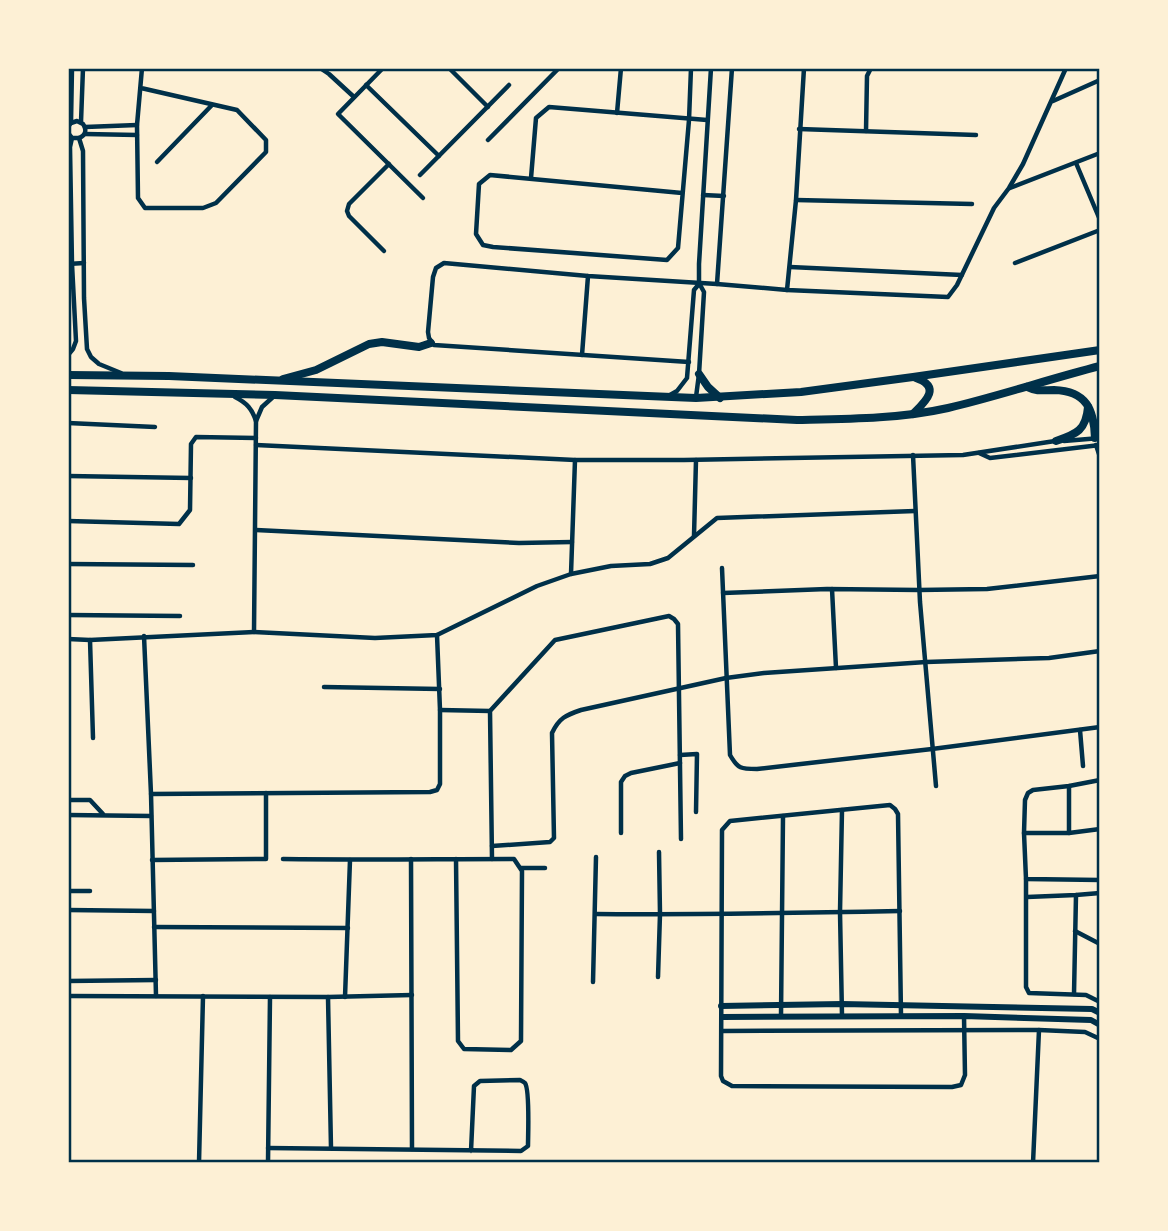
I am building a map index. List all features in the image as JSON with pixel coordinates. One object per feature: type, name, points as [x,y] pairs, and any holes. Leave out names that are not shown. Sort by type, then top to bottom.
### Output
[{"type":"highway","points":[[277,380],[316,370],[369,344],[382,342],[419,347],[431,343]]},
{"type":"highway","points":[[68,375],[277,380],[696,398],[801,391],[1100,350]]},
{"type":"highway","points":[[68,390],[275,395],[844,419],[913,414],[946,408],[1100,366]]},
{"type":"highway","points":[[699,374],[708,387],[720,397]]},
{"type":"highway","points":[[913,377],[922,380],[929,388],[930,394],[913,414]]},
{"type":"highway","points":[[1027,387],[1037,391],[1069,392],[1081,398],[1094,420],[1098,442]]},
{"type":"highway","points":[[1056,441],[1073,436],[1082,428],[1088,407]]},
{"type":"street","points":[[69,125],[72,68]]},
{"type":"street","points":[[80,122],[83,68]]},
{"type":"street","points":[[141,88],[237,110],[266,140],[265,152],[216,203],[203,208],[145,208],[138,198],[137,125],[142,68]]},
{"type":"street","points":[[320,68],[354,97]]},
{"type":"street","points":[[383,68],[338,114],[423,198]]},
{"type":"street","points":[[449,68],[488,107]]},
{"type":"street","points":[[617,113],[621,68]]},
{"type":"street","points":[[682,193],[490,175],[479,184],[476,234],[483,245],[667,260],[678,248],[689,120],[691,68]]},
{"type":"street","points":[[696,398],[704,292],[699,283],[711,68]]},
{"type":"street","points":[[717,284],[732,68]]},
{"type":"street","points":[[787,290],[796,200],[804,68]]},
{"type":"street","points":[[866,131],[867,76],[871,68]]},
{"type":"street","points":[[689,362],[434,345],[428,332],[433,276],[436,268],[444,262],[588,276],[948,298],[994,208],[1023,164],[1066,68]]},
{"type":"street","points":[[488,140],[556,69]]},
{"type":"street","points":[[1051,102],[1100,80]]},
{"type":"street","points":[[366,85],[439,156]]},
{"type":"street","points":[[420,175],[509,85]]},
{"type":"street","points":[[157,162],[213,104]]},
{"type":"street","points":[[531,178],[536,118],[549,107],[706,120]]},
{"type":"street","points":[[69,125],[74,121],[80,122],[85,127],[85,134]]},
{"type":"street","points":[[85,127],[137,125]]},
{"type":"street","points":[[799,130],[976,135]]},
{"type":"street","points":[[68,355],[76,341],[70,264],[70,136],[79,138],[85,134],[137,135]]},
{"type":"street","points":[[79,138],[83,151],[83,263],[87,349],[99,364],[126,375]]},
{"type":"street","points":[[1009,188],[1100,153]]},
{"type":"street","points":[[1076,163],[1100,220]]},
{"type":"street","points":[[384,251],[347,211],[349,204],[389,164]]},
{"type":"street","points":[[703,195],[724,196]]},
{"type":"street","points":[[796,200],[972,204]]},
{"type":"street","points":[[1016,263],[1100,230]]},
{"type":"street","points":[[70,264],[83,263]]},
{"type":"street","points":[[790,267],[962,275]]},
{"type":"street","points":[[582,356],[588,276]]},
{"type":"street","points":[[667,398],[677,391],[687,377],[694,290],[699,283]]},
{"type":"street","points":[[232,395],[248,405],[256,421],[254,632]]},
{"type":"street","points":[[256,421],[262,407],[275,395]]},
{"type":"street","points":[[68,424],[155,427]]},
{"type":"street","points":[[68,521],[179,524],[190,510],[191,444],[196,437],[256,438]]},
{"type":"street","points":[[256,444],[575,460],[696,460],[963,455],[1056,441],[1098,442]]},
{"type":"street","points":[[978,453],[990,458],[1098,442]]},
{"type":"street","points":[[1098,442],[1100,457]]},
{"type":"street","points":[[913,455],[919,590],[936,786]]},
{"type":"street","points":[[571,574],[575,460]]},
{"type":"street","points":[[694,537],[696,460]]},
{"type":"street","points":[[68,476],[191,478]]},
{"type":"street","points":[[68,639],[254,632],[374,638],[437,635],[537,586],[571,574],[611,566],[650,564],[668,558],[717,518],[915,511]]},
{"type":"street","points":[[256,530],[572,542]]},
{"type":"street","points":[[68,564],[193,565]]},
{"type":"street","points":[[722,568],[730,755],[736,765],[744,769],[932,749],[1100,727]]},
{"type":"street","points":[[723,593],[832,589],[987,589],[1100,576]]},
{"type":"street","points":[[832,589],[835,668]]},
{"type":"street","points":[[68,615],[180,616]]},
{"type":"street","points":[[492,859],[489,711],[555,640],[669,616],[678,624],[681,839]]},
{"type":"street","points":[[151,794],[437,790],[440,784],[440,690],[437,635]]},
{"type":"street","points":[[144,636],[156,996]]},
{"type":"street","points":[[90,640],[93,738]]},
{"type":"street","points":[[492,846],[550,842],[554,838],[552,733],[565,716],[581,710],[680,687],[764,673],[926,662],[1038,658],[1100,651]]},
{"type":"street","points":[[324,687],[440,690]]},
{"type":"street","points":[[440,710],[489,711]]},
{"type":"street","points":[[1080,730],[1083,766]]},
{"type":"street","points":[[680,755],[697,754],[696,812]]},
{"type":"street","points":[[621,833],[621,782],[625,776],[680,762]]},
{"type":"street","points":[[1100,780],[1028,793],[1025,800],[1024,833],[1027,897],[1026,987],[1029,993],[1086,995],[1100,1002]]},
{"type":"street","points":[[1069,786],[1069,832]]},
{"type":"street","points":[[152,860],[265,859],[266,793]]},
{"type":"street","points":[[68,800],[90,800],[104,815]]},
{"type":"street","points":[[901,1016],[898,814],[895,808],[890,805],[730,821],[722,830],[723,1082],[732,1086],[961,1085],[965,1075],[964,1017]]},
{"type":"street","points":[[842,810],[842,1016]]},
{"type":"street","points":[[68,815],[151,816]]},
{"type":"street","points":[[781,1016],[783,816]]},
{"type":"street","points":[[1024,833],[1100,829]]},
{"type":"street","points":[[658,977],[659,852]]},
{"type":"street","points":[[593,982],[596,857]]},
{"type":"street","points":[[283,859],[350,860],[411,859],[456,859],[492,859],[514,859],[521,870],[521,1041],[512,1050],[464,1049],[458,1041],[456,859]]},
{"type":"street","points":[[411,859],[412,1149]]},
{"type":"street","points":[[345,997],[350,860]]},
{"type":"street","points":[[521,870],[545,868]]},
{"type":"street","points":[[1026,879],[1100,880]]},
{"type":"street","points":[[68,891],[90,891]]},
{"type":"street","points":[[1027,897],[1100,893]]},
{"type":"street","points":[[1074,994],[1076,895]]},
{"type":"street","points":[[68,910],[154,911]]},
{"type":"street","points":[[596,914],[721,915],[900,911]]},
{"type":"street","points":[[154,927],[348,928]]},
{"type":"street","points":[[1075,931],[1100,944]]},
{"type":"street","points":[[68,981],[156,979]]},
{"type":"street","points":[[68,996],[412,995]]},
{"type":"street","points":[[199,1163],[203,996]]},
{"type":"street","points":[[268,1163],[270,997]]},
{"type":"street","points":[[328,997],[331,1149]]},
{"type":"street","points":[[721,1006],[902,1005],[1093,1009],[1100,1013]]},
{"type":"street","points":[[1027,1008],[1027,1017]]},
{"type":"street","points":[[722,1017],[1027,1017],[1091,1020],[1100,1025]]},
{"type":"street","points":[[722,1031],[1039,1030],[1085,1032],[1100,1039]]},
{"type":"street","points":[[1033,1163],[1039,1030]]},
{"type":"street","points":[[268,1149],[412,1149],[471,1151],[521,1151],[528,1146],[528,1113],[524,1083],[520,1080],[480,1081],[474,1086],[471,1151]]}]
